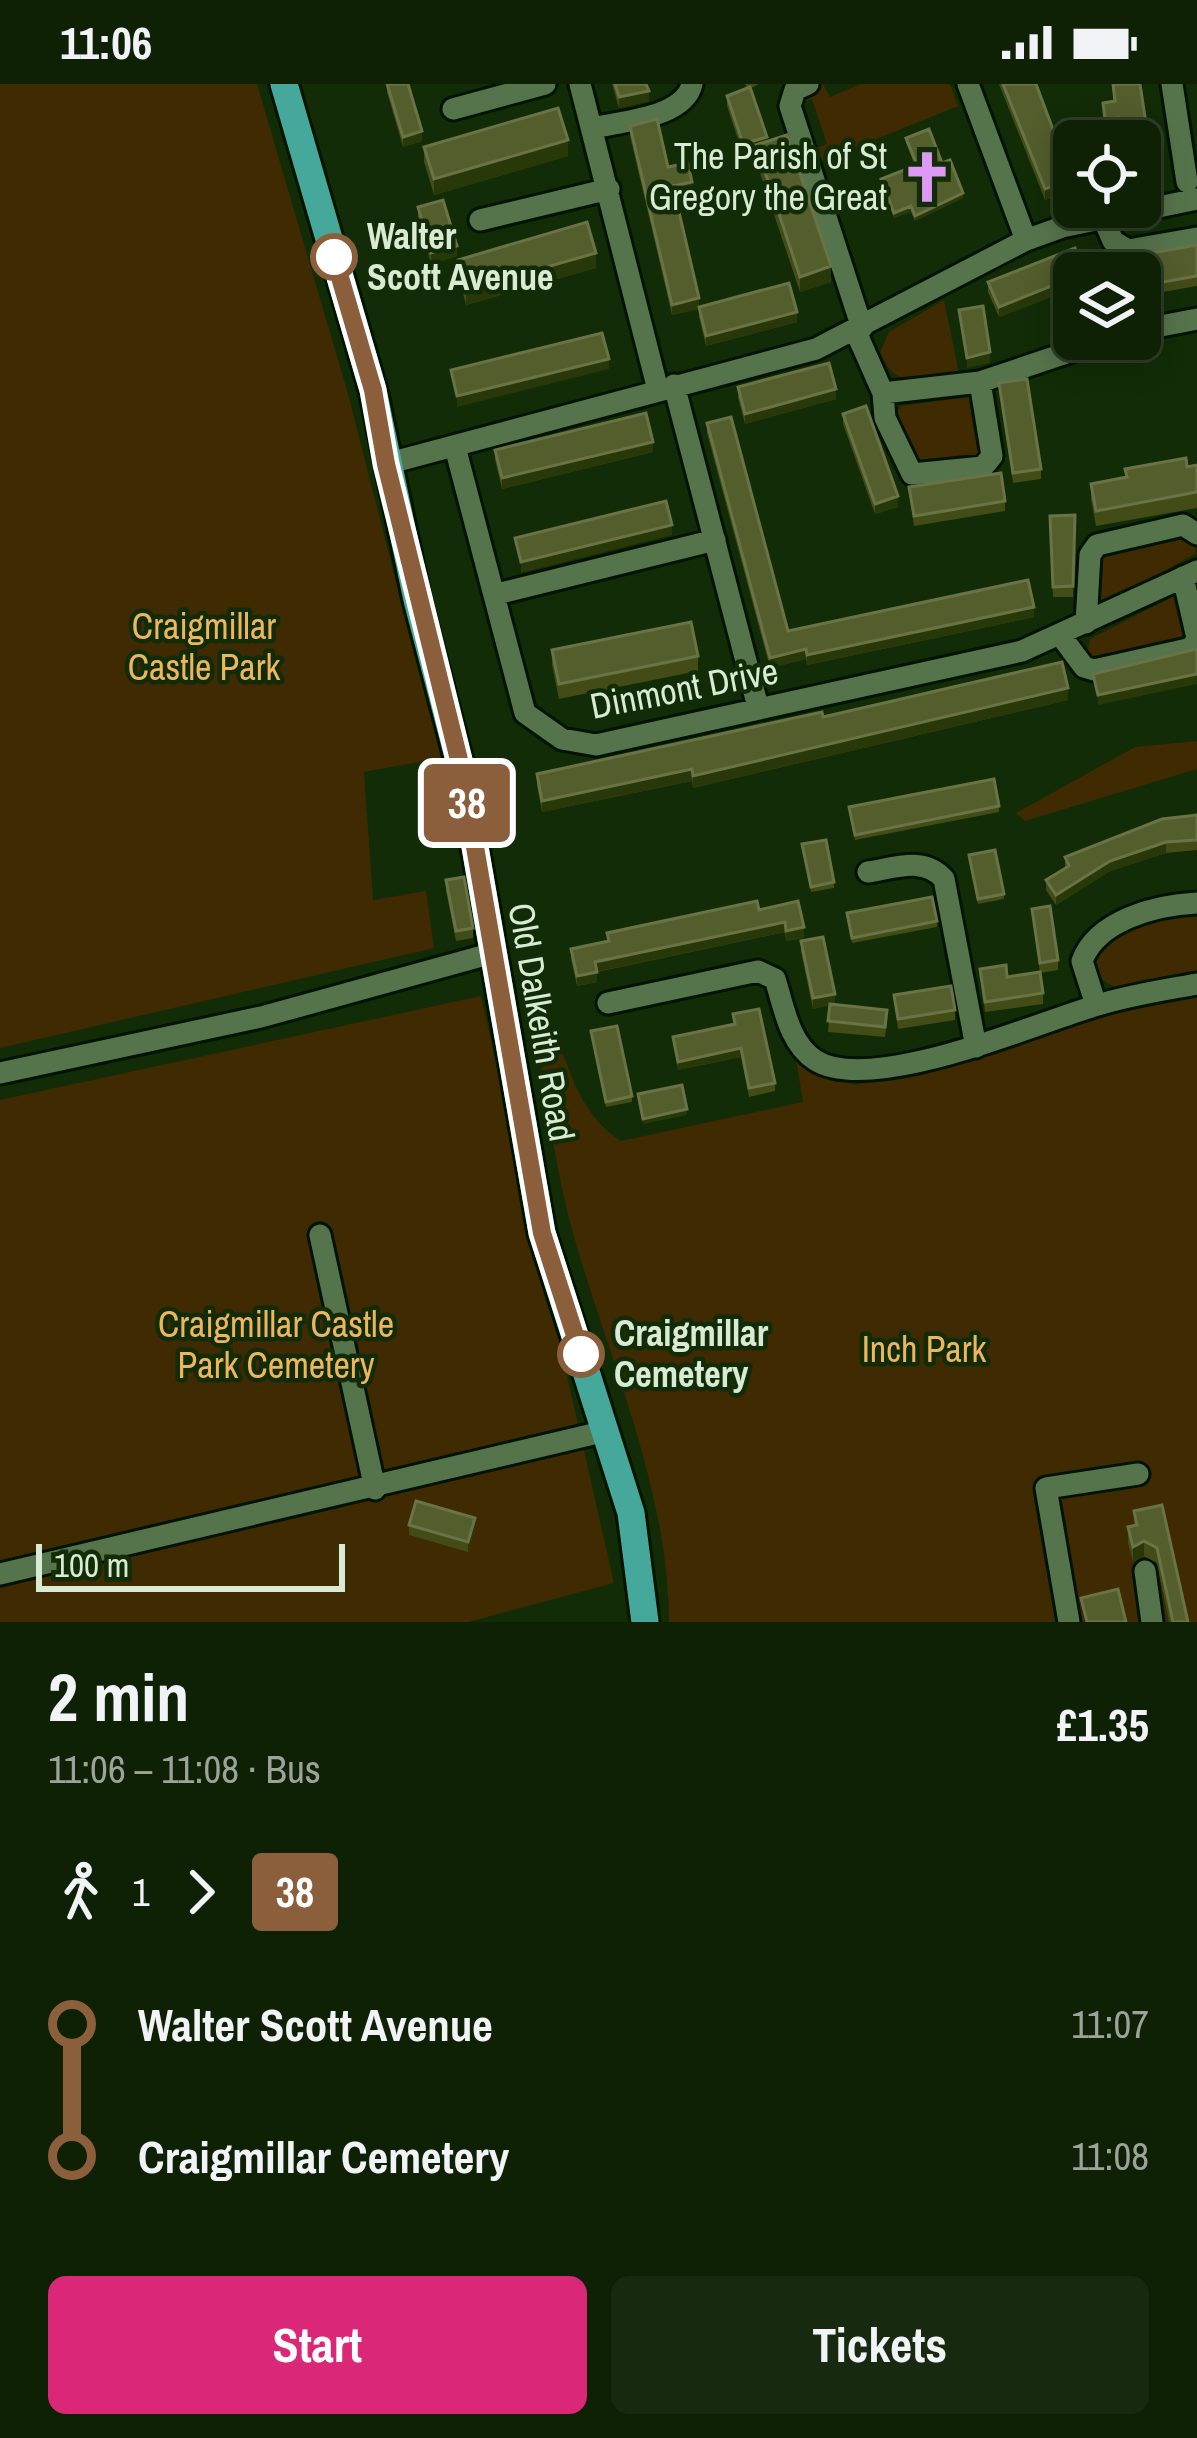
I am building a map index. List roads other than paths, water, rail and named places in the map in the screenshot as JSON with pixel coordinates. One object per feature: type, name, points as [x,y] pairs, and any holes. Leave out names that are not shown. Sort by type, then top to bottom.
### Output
[{"type":"main road","name":"Old Dalkeith Road","points":[[284,84],[373,390],[386,464],[462,772],[542,1233],[631,1513],[645,1622]]},
{"type":"street","points":[[453,109],[545,84]]},
{"type":"street","points":[[580,84],[715,540],[758,707]]},
{"type":"street","points":[[593,128],[675,108],[689,95],[692,84]]},
{"type":"street","points":[[808,84],[795,90],[790,106],[883,393],[885,418],[912,474],[983,467],[992,456],[980,382]]},
{"type":"street","points":[[968,84],[1026,241]]},
{"type":"street","points":[[1161,200],[1192,190],[1186,119],[1172,84]]},
{"type":"street","points":[[480,220],[609,189]]},
{"type":"street","points":[[386,464],[815,349],[1026,241],[1069,228]]},
{"type":"street","points":[[1107,228],[1113,241],[1128,250],[1197,238]]},
{"type":"street","points":[[1161,326],[1197,319]]},
{"type":"street","points":[[883,393],[980,382],[1053,357]]},
{"type":"street","name":"Dinmont Drive","points":[[455,447],[525,713],[562,739],[596,745],[1022,651],[1190,574],[1197,638],[1192,648],[1094,670],[1084,667],[1061,636]]},
{"type":"street","points":[[1086,623],[1090,555],[1097,545],[1183,525],[1197,534]]},
{"type":"street","points":[[496,594],[715,540]]},
{"type":"street","points":[[869,874],[920,864],[934,868],[944,879],[976,1047]]},
{"type":"street","points":[[1096,1005],[1082,961],[1100,932],[1169,904],[1197,903]]},
{"type":"street","points":[[0,1073],[261,1017],[493,953]]},
{"type":"street","points":[[608,1004],[758,971],[776,980],[794,1038],[816,1060],[847,1071],[976,1047],[1096,1005],[1197,984]]},
{"type":"street","points":[[320,1235],[374,1430],[375,1489]]},
{"type":"street","points":[[0,1574],[606,1431]]},
{"type":"street","points":[[1069,1622],[1046,1488],[1138,1474]]},
{"type":"street","points":[[1144,1571],[1152,1622]]},
{"type":"place","name":"The Parish of St Gregory the Great","points":[[927,177]]},
{"type":"place","name":"Walter Scott Avenue","points":[[334,257]]},
{"type":"place","name":"Craigmillar Cemetery","points":[[581,1354]]},
{"type":"park label","name":"Craigmillar Castle Park","points":[[204,646]]},
{"type":"park label","name":"Craigmillar Castle Park Cemetery","points":[[276,1344]]},
{"type":"park label","name":"Inch Park","points":[[924,1349]]}]
